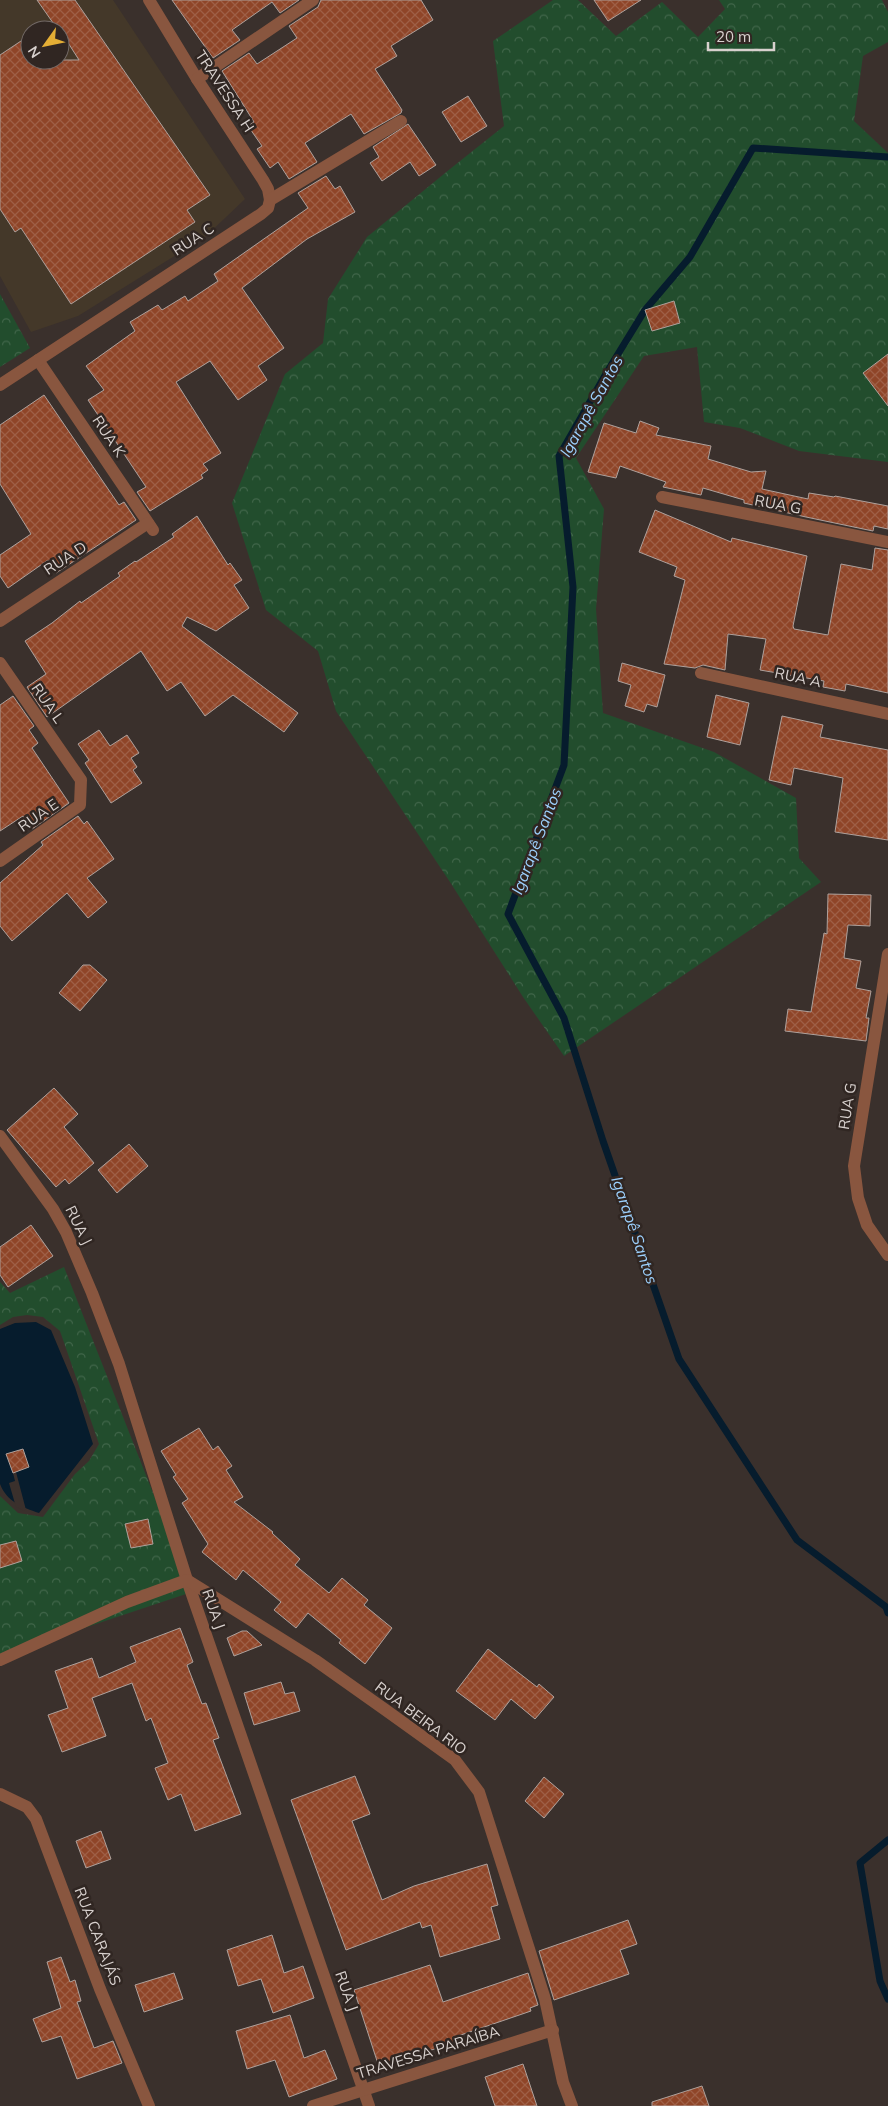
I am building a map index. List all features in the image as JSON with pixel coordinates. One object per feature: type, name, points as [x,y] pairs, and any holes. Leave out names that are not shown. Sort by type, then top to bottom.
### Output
[{"type":"street","name":"TRAVESSA H","points":[[149,0],[197,79],[263,180],[268,189],[270,200]]},
{"type":"street","points":[[197,79],[313,0]]},
{"type":"street","name":"RUA C","points":[[0,385],[261,214],[268,208],[270,200],[401,121]]},
{"type":"street","name":"RUA K","points":[[38,360],[150,527]]},
{"type":"street","name":"RUA G","points":[[662,497],[888,542]]},
{"type":"street","name":"RUA D","points":[[0,621],[150,527]]},
{"type":"street","name":"RUA L","points":[[0,663],[69,762]]},
{"type":"street","name":"RUA A","points":[[701,673],[888,714]]},
{"type":"street","name":"RUA E","points":[[0,861],[80,805],[81,780],[69,762]]},
{"type":"street","name":"RUA G","points":[[888,954],[854,1166],[858,1198],[867,1225],[884,1252],[888,1255]]},
{"type":"street","name":"RUA J","points":[[0,1136],[53,1209],[70,1240],[118,1364],[187,1580],[369,2106]]},
{"type":"street","points":[[0,1660],[128,1602],[187,1580]]},
{"type":"street","name":"RUA BEIRA RIO","points":[[187,1580],[315,1660],[455,1760],[478,1792],[553,2030],[563,2082],[572,2106]]},
{"type":"street","name":"RUA CARAJÁS","points":[[0,1794],[27,1807],[36,1819],[100,1989],[149,2106]]},
{"type":"street","name":"TRAVESSA PARAÍBA","points":[[313,2106],[553,2030]]},
{"type":"shaded area","points":[[0,0],[113,0],[245,199],[205,237],[78,316],[31,332],[0,276]]},
{"type":"green space","points":[[553,0],[578,0],[616,36],[662,2],[698,37],[725,9],[719,0],[882,0],[888,12],[888,42],[863,56],[854,121],[888,153],[888,462],[799,451],[740,428],[704,422],[697,347],[644,356],[576,458],[604,509],[596,609],[603,713],[714,752],[796,798],[799,858],[821,882],[564,1056],[523,997],[450,882],[336,711],[318,651],[266,610],[232,503],[285,374],[323,343],[328,299],[367,237],[504,126],[493,41]]},
{"type":"green space","points":[[0,294],[30,348],[0,367]]},
{"type":"green space","points":[[64,1267],[192,1592],[0,1656],[0,1496],[18,1513],[43,1517],[75,1474],[89,1461],[99,1444],[60,1331],[43,1317],[27,1315],[13,1317],[0,1325],[0,1282],[10,1293]]},
{"type":"water","points":[[36,1322],[51,1330],[75,1387],[93,1444],[39,1513],[11,1500],[0,1484],[0,1329],[15,1323]]},
{"type":"pier","points":[[16,1472],[25,1511],[16,1507],[9,1483],[15,1481],[13,1473]]},
{"type":"building","points":[[37,0],[75,0],[210,195],[187,210],[195,222],[71,304],[21,228],[15,232],[0,209],[0,55],[20,42],[20,70],[70,70],[70,60],[79,60],[70,46],[70,20],[51,20]]},
{"type":"building","points":[[172,0],[299,0],[280,13],[272,2],[232,30],[240,40],[213,58]]},
{"type":"building","points":[[321,0],[421,0],[433,20],[391,46],[397,56],[375,69],[402,110],[401,113],[364,134],[351,114],[305,143],[317,162],[289,179],[278,162],[270,168],[257,149],[262,146],[248,126],[254,122],[222,71],[249,53],[257,64],[297,38],[289,26],[318,7]]},
{"type":"building","points":[[594,0],[641,0],[608,21]]},
{"type":"building","points":[[468,96],[487,126],[461,142],[442,112]]},
{"type":"building","points":[[408,124],[436,165],[419,176],[410,162],[382,181],[370,163],[379,157],[373,147]]},
{"type":"building","points":[[326,176],[335,189],[340,186],[355,212],[307,239],[242,288],[284,348],[258,366],[267,380],[238,400],[210,361],[176,382],[221,453],[203,464],[208,470],[201,475],[203,478],[150,511],[137,492],[146,487],[88,400],[104,390],[86,366],[135,331],[130,322],[158,305],[162,310],[185,296],[188,301],[218,281],[214,274],[308,208],[298,193]]},
{"type":"building","points":[[674,301],[680,323],[652,331],[645,310]]},
{"type":"building","points":[[888,354],[888,406],[863,373]]},
{"type":"building","points":[[44,395],[119,505],[124,502],[136,520],[56,573],[48,560],[8,588],[0,576],[0,555],[31,534],[0,484],[0,425]]},
{"type":"building","points":[[640,421],[659,428],[656,435],[711,446],[708,459],[751,472],[766,471],[762,489],[808,499],[809,493],[888,506],[888,529],[874,526],[873,531],[806,517],[744,503],[744,500],[703,488],[701,495],[663,487],[666,482],[620,466],[616,478],[588,472],[604,423],[636,433]]},
{"type":"building","points":[[655,510],[731,542],[732,538],[807,556],[793,626],[794,629],[828,635],[841,564],[872,570],[875,548],[888,550],[888,693],[846,684],[845,691],[823,687],[824,681],[760,670],[766,639],[728,634],[725,670],[703,665],[695,668],[664,664],[685,580],[674,576],[677,567],[639,552]]},
{"type":"building","points":[[197,516],[228,565],[230,563],[242,580],[234,585],[249,608],[216,631],[187,617],[182,626],[298,713],[284,732],[233,695],[205,716],[181,682],[167,691],[141,651],[47,717],[27,687],[46,674],[25,641],[80,601],[81,603],[120,576],[118,573],[135,561],[174,537],[172,534]]},
{"type":"building","points":[[622,663],[665,675],[657,707],[647,704],[644,712],[625,706],[631,685],[618,681]]},
{"type":"building","points":[[716,695],[749,703],[740,745],[707,737]]},
{"type":"building","points":[[13,696],[34,726],[29,730],[38,743],[32,748],[69,803],[32,829],[23,816],[0,831],[0,705]]},
{"type":"building","points":[[782,716],[823,725],[820,737],[888,750],[888,840],[835,832],[843,778],[794,768],[791,785],[769,780]]},
{"type":"building","points":[[99,730],[110,746],[127,735],[139,753],[131,758],[137,767],[133,770],[142,783],[111,803],[85,763],[89,760],[78,744]]},
{"type":"building","points":[[78,816],[84,824],[87,821],[114,859],[87,878],[107,902],[88,918],[67,893],[12,941],[0,926],[0,883],[43,845],[41,842]]},
{"type":"building","points":[[828,894],[871,895],[870,926],[848,925],[844,958],[861,961],[856,988],[871,991],[866,1018],[869,1018],[866,1041],[785,1031],[788,1009],[811,1012],[824,933],[827,934]]},
{"type":"building","points":[[83,965],[90,965],[107,980],[80,1011],[59,993]]},
{"type":"building","points":[[54,1088],[78,1114],[64,1127],[94,1163],[69,1184],[65,1179],[56,1187],[7,1130]]},
{"type":"building","points":[[129,1144],[148,1166],[117,1193],[98,1170]]},
{"type":"building","points":[[31,1225],[53,1256],[8,1287],[0,1275],[0,1247]]},
{"type":"building","points":[[199,1428],[213,1450],[218,1446],[232,1466],[226,1470],[243,1497],[234,1502],[273,1532],[300,1559],[295,1565],[329,1593],[342,1578],[368,1600],[364,1605],[392,1628],[365,1664],[339,1643],[341,1640],[308,1613],[296,1628],[274,1610],[281,1602],[243,1570],[236,1580],[202,1552],[208,1544],[182,1503],[188,1499],[173,1477],[176,1475],[161,1451]]},
{"type":"building","points":[[23,1449],[29,1467],[13,1473],[6,1454]]},
{"type":"building","points":[[148,1519],[153,1544],[131,1548],[125,1524]]},
{"type":"building","points":[[16,1541],[22,1561],[0,1568],[0,1545]]},
{"type":"building","points":[[180,1628],[193,1662],[187,1665],[202,1704],[206,1703],[219,1738],[213,1740],[241,1814],[195,1831],[181,1794],[168,1800],[155,1768],[168,1763],[151,1718],[146,1721],[132,1683],[92,1698],[106,1736],[62,1752],[48,1715],[68,1708],[55,1671],[92,1658],[99,1678],[136,1662],[130,1647]]},
{"type":"building","points":[[242,1631],[247,1631],[262,1645],[234,1656],[227,1638]]},
{"type":"building","points":[[488,1649],[537,1687],[539,1684],[554,1697],[535,1719],[511,1699],[495,1720],[456,1691]]},
{"type":"building","points":[[281,1682],[285,1694],[294,1692],[300,1711],[254,1725],[244,1693]]},
{"type":"building","points":[[355,1776],[370,1814],[352,1821],[382,1900],[414,1886],[487,1864],[498,1905],[491,1907],[500,1939],[440,1957],[431,1925],[422,1928],[420,1922],[346,1950],[291,1800]]},
{"type":"building","points":[[544,1777],[564,1794],[544,1818],[525,1801]]},
{"type":"building","points":[[101,1831],[111,1859],[86,1868],[76,1841]]},
{"type":"building","points":[[628,1920],[637,1944],[620,1950],[629,1974],[554,2000],[539,1951]]},
{"type":"building","points":[[272,1935],[284,1973],[303,1966],[314,1998],[273,2013],[261,1979],[238,1986],[227,1950]]},
{"type":"building","points":[[61,1957],[70,1982],[75,1980],[81,2001],[77,2002],[94,2048],[113,2041],[122,2063],[77,2079],[61,2036],[42,2042],[33,2019],[61,2008],[47,1962]]},
{"type":"building","points":[[430,1965],[443,2002],[528,1973],[538,2005],[530,2008],[531,2011],[455,2037],[456,2042],[379,2067],[354,1990]]},
{"type":"building","points":[[174,1973],[183,1999],[144,2012],[135,1985]]},
{"type":"building","points":[[290,2015],[304,2058],[325,2050],[337,2079],[289,2097],[275,2060],[247,2069],[236,2031]]},
{"type":"building","points":[[523,2064],[537,2106],[495,2106],[485,2077]]},
{"type":"building","points":[[702,2086],[709,2106],[652,2106],[652,2102]]},
{"type":"waterway","name":"Igarapê Santos","points":[[888,157],[753,148],[690,257],[645,310],[559,456],[573,587],[564,765],[508,914],[564,1018],[603,1141],[679,1359],[797,1540],[886,1607],[888,1613]]},
{"type":"waterway","name":"Igarapê Santos","points":[[888,1840],[860,1863],[880,1981],[888,1999]]}]
